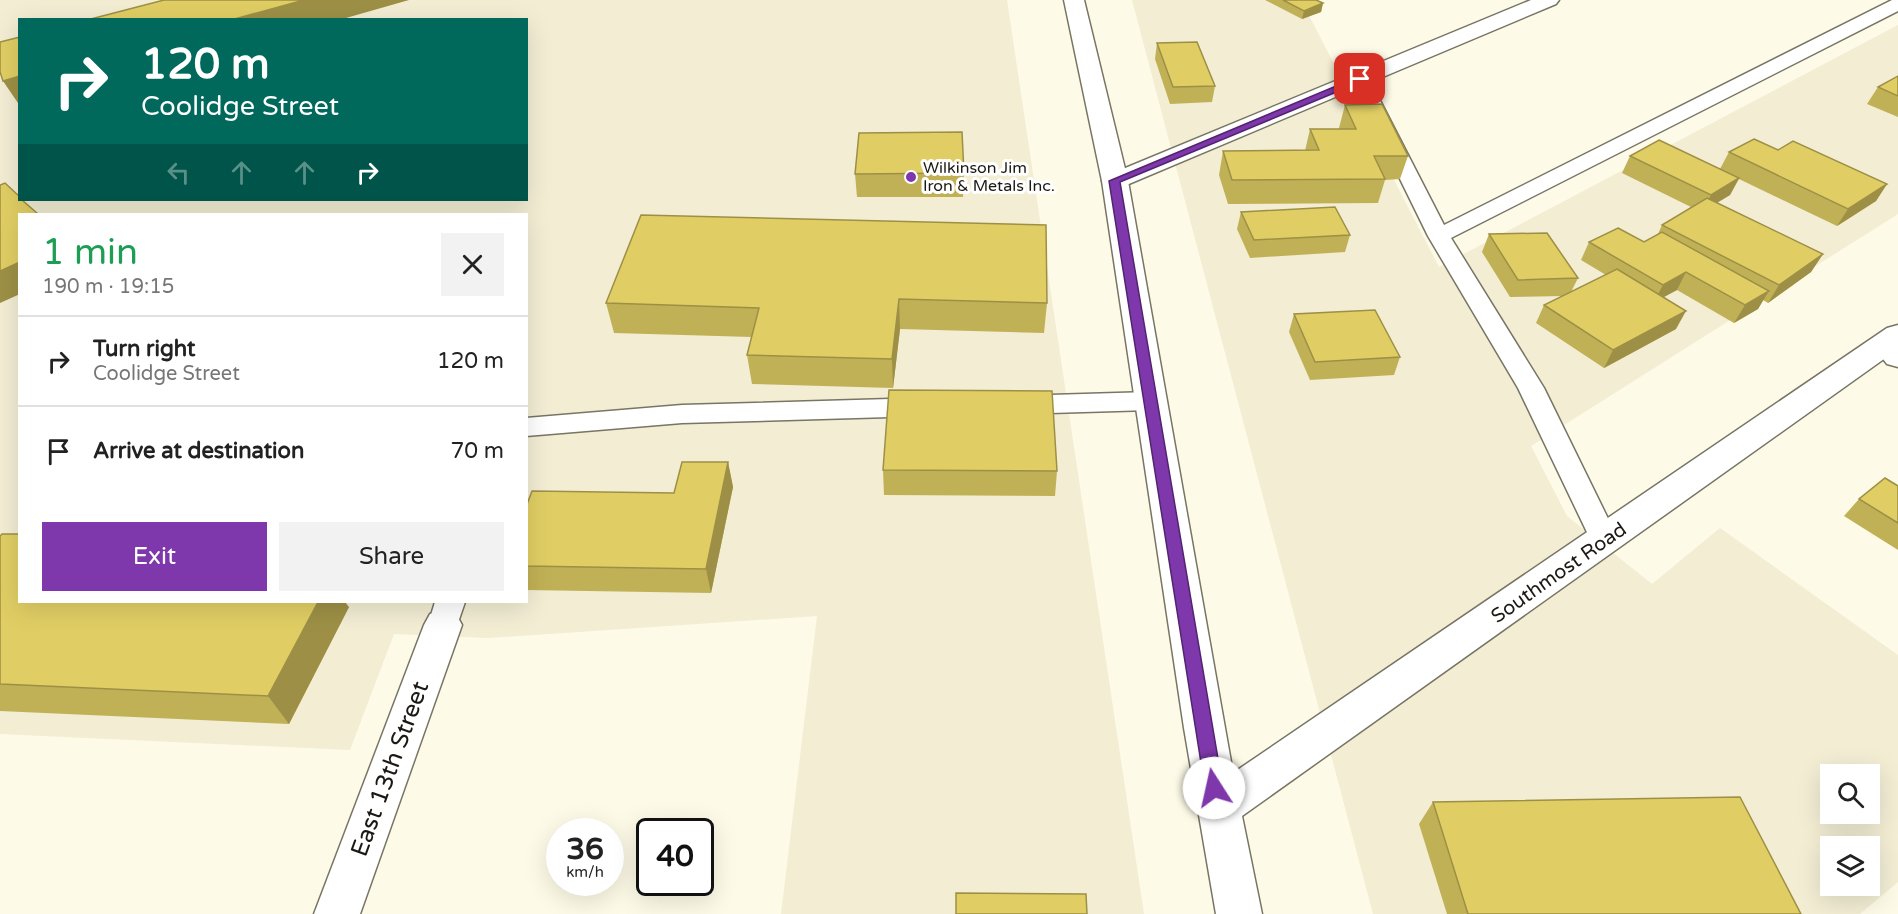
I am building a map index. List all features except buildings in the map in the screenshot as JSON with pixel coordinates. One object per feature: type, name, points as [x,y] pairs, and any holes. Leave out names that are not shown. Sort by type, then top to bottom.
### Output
[{"type":"street","points":[[1074,0],[1114,181],[1218,808],[1239,914]]},
{"type":"street","points":[[1114,181],[1549,0]]},
{"type":"street","name":"Southmost Road","points":[[1218,808],[1894,345]]},
{"type":"street","name":"East 13th Street","points":[[337,914],[446,613]]},
{"type":"lane","points":[[1439,236],[1898,4]]},
{"type":"lane","points":[[1360,79],[1439,236],[1531,388],[1605,541]]},
{"type":"lane","points":[[998,405],[1150,401]]},
{"type":"lane","points":[[528,427],[682,414],[951,406]]},
{"type":"shaded area","points":[[0,0],[1007,0],[1144,914],[781,914],[817,616],[488,638],[394,634],[350,750],[0,734]]},
{"type":"shaded area","points":[[1132,0],[1301,0],[1439,267],[1898,25],[1898,214],[1531,446],[1567,516],[1652,584],[1720,528],[1898,655],[1898,882],[1860,914],[1373,914]]},
{"type":"place","name":"Wilkinson Jim Iron & Metals Inc.","points":[[911,177]]},
{"type":"route","points":[[1214,788],[1114,181],[1360,79]]}]
